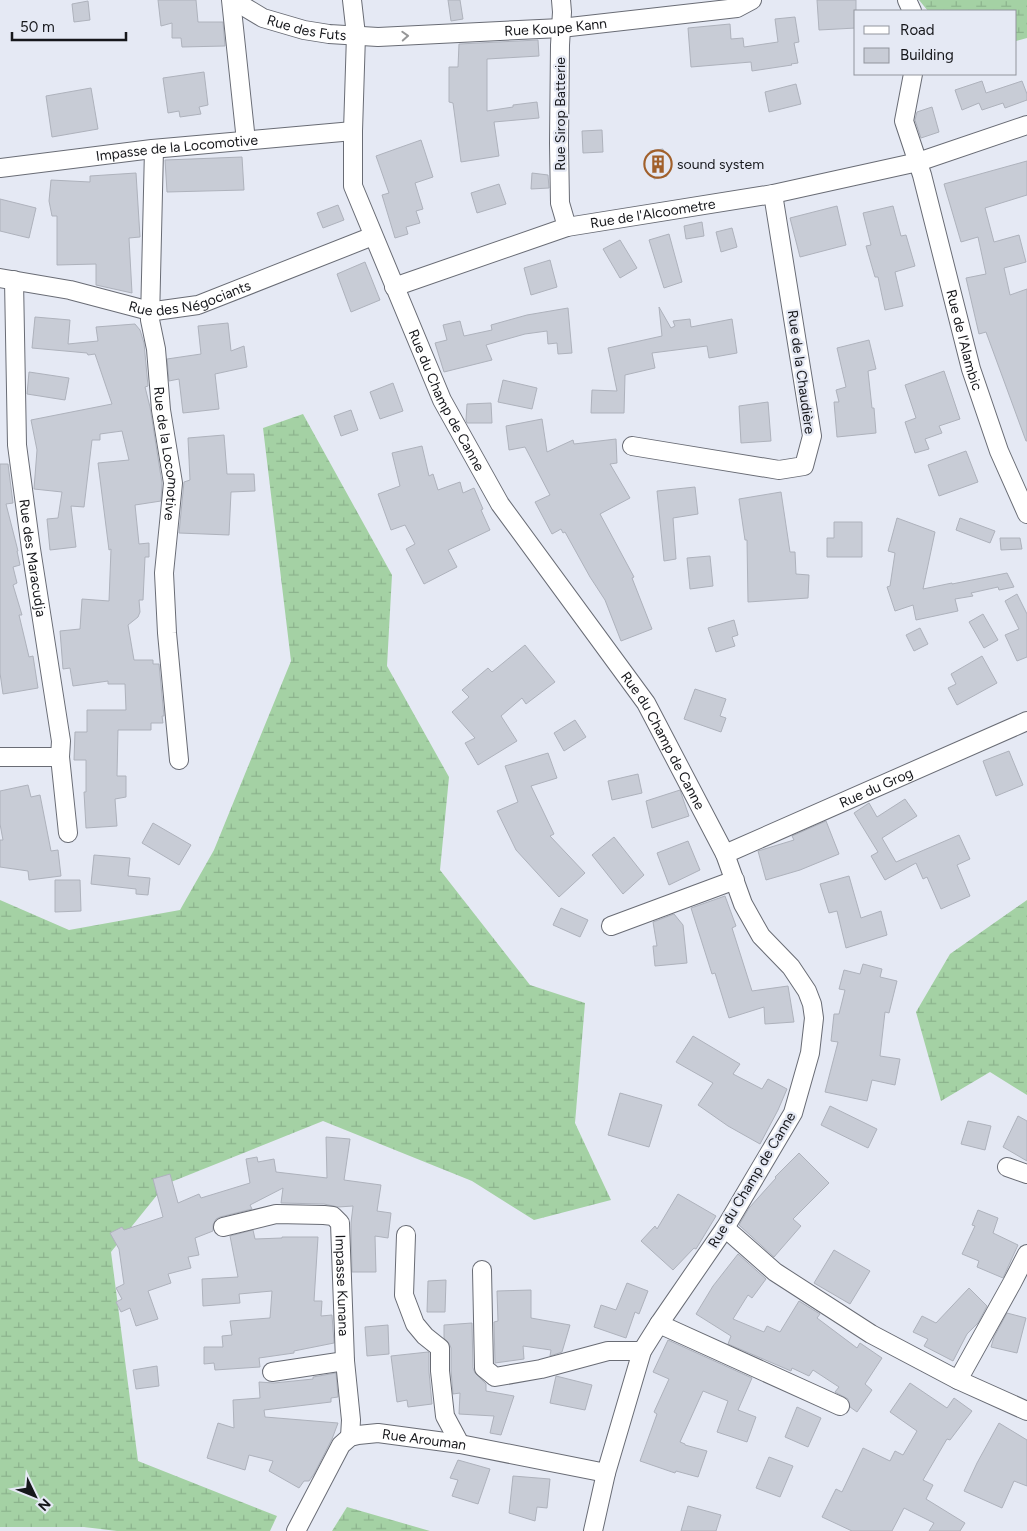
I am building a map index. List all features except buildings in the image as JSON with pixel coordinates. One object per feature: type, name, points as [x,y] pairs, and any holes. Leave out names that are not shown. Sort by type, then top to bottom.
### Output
[{"type":"street","name":"Rue des Futs","points":[[232,0],[263,18],[304,30],[329,34],[356,35]]},
{"type":"street","points":[[232,0],[246,141]]},
{"type":"street","name":"Rue du Champ de Canne","points":[[352,0],[356,35],[353,186],[442,400],[500,504],[646,704],[725,854],[743,904],[761,936],[791,967],[807,990],[812,1004],[814,1018],[810,1053],[794,1113],[725,1228],[642,1351],[606,1473],[593,1531]]},
{"type":"street","name":"Rue Sirop Batterie","points":[[561,0],[560,203],[567,227]]},
{"type":"street","name":"Rue Koupe Kann","points":[[356,35],[378,37],[560,28],[738,8],[752,0]]},
{"type":"street","name":"Rue de l'Alambic","points":[[914,75],[904,121],[918,162],[971,368],[999,451],[1027,514]]},
{"type":"street","name":"Rue de l'Alcoometre","points":[[394,287],[567,227],[773,194],[918,162],[1027,125]]},
{"type":"street","name":"Impasse de la Locomotive","points":[[0,168],[154,149],[353,131]]},
{"type":"street","name":"Rue de la Locomotive","points":[[154,149],[150,320],[156,349],[161,410],[172,483],[164,573],[167,634],[179,760]]},
{"type":"street","name":"Rue de la Chaudière","points":[[632,446],[779,470],[804,466],[812,436],[773,194]]},
{"type":"street","name":"Rue des Négociants","points":[[7,279],[70,290],[155,311],[198,305],[373,236]]},
{"type":"street","name":"Rue des Maracudja","points":[[7,279],[17,445],[61,741],[60,757],[68,833]]},
{"type":"street","name":"Rue du Grog","points":[[725,854],[1027,721]]},
{"type":"street","points":[[0,758],[60,757]]},
{"type":"street","points":[[611,926],[735,880]]},
{"type":"street","points":[[1007,1168],[1027,1174]]},
{"type":"street","name":"Impasse Kunana","points":[[224,1226],[276,1214],[333,1216],[340,1223],[345,1361],[351,1420],[350,1437]]},
{"type":"street","points":[[725,1228],[774,1272],[871,1334],[958,1380],[1027,1411]]},
{"type":"street","points":[[406,1235],[404,1295],[415,1324],[425,1336],[440,1348],[440,1371],[445,1416],[460,1444]]},
{"type":"street","points":[[958,1380],[1027,1254]]},
{"type":"street","points":[[482,1270],[484,1368],[495,1377],[542,1369],[608,1351],[642,1351]]},
{"type":"street","points":[[659,1324],[840,1406]]},
{"type":"street","points":[[272,1372],[345,1361]]},
{"type":"street","name":"Rue Arouman","points":[[350,1437],[378,1433],[460,1444],[606,1473]]},
{"type":"street","points":[[296,1531],[341,1445],[350,1437]]},
{"type":"green space","points":[[919,0],[1027,0],[1027,38],[1017,41],[1017,10],[927,10]]},
{"type":"green space","points":[[303,414],[392,575],[387,666],[449,777],[440,870],[530,985],[585,1003],[575,1123],[611,1200],[534,1220],[472,1181],[323,1121],[166,1184],[111,1252],[138,1461],[277,1516],[270,1531],[117,1531],[84,1527],[0,1527],[0,900],[69,930],[180,910],[214,850],[291,661],[263,428]]},
{"type":"green space","points":[[1027,900],[1027,1095],[990,1072],[941,1101],[916,1012],[950,954]]},
{"type":"green space","points":[[347,1507],[430,1531],[332,1531]]},
{"type":"place","name":"sound system","points":[[658,164]]}]
